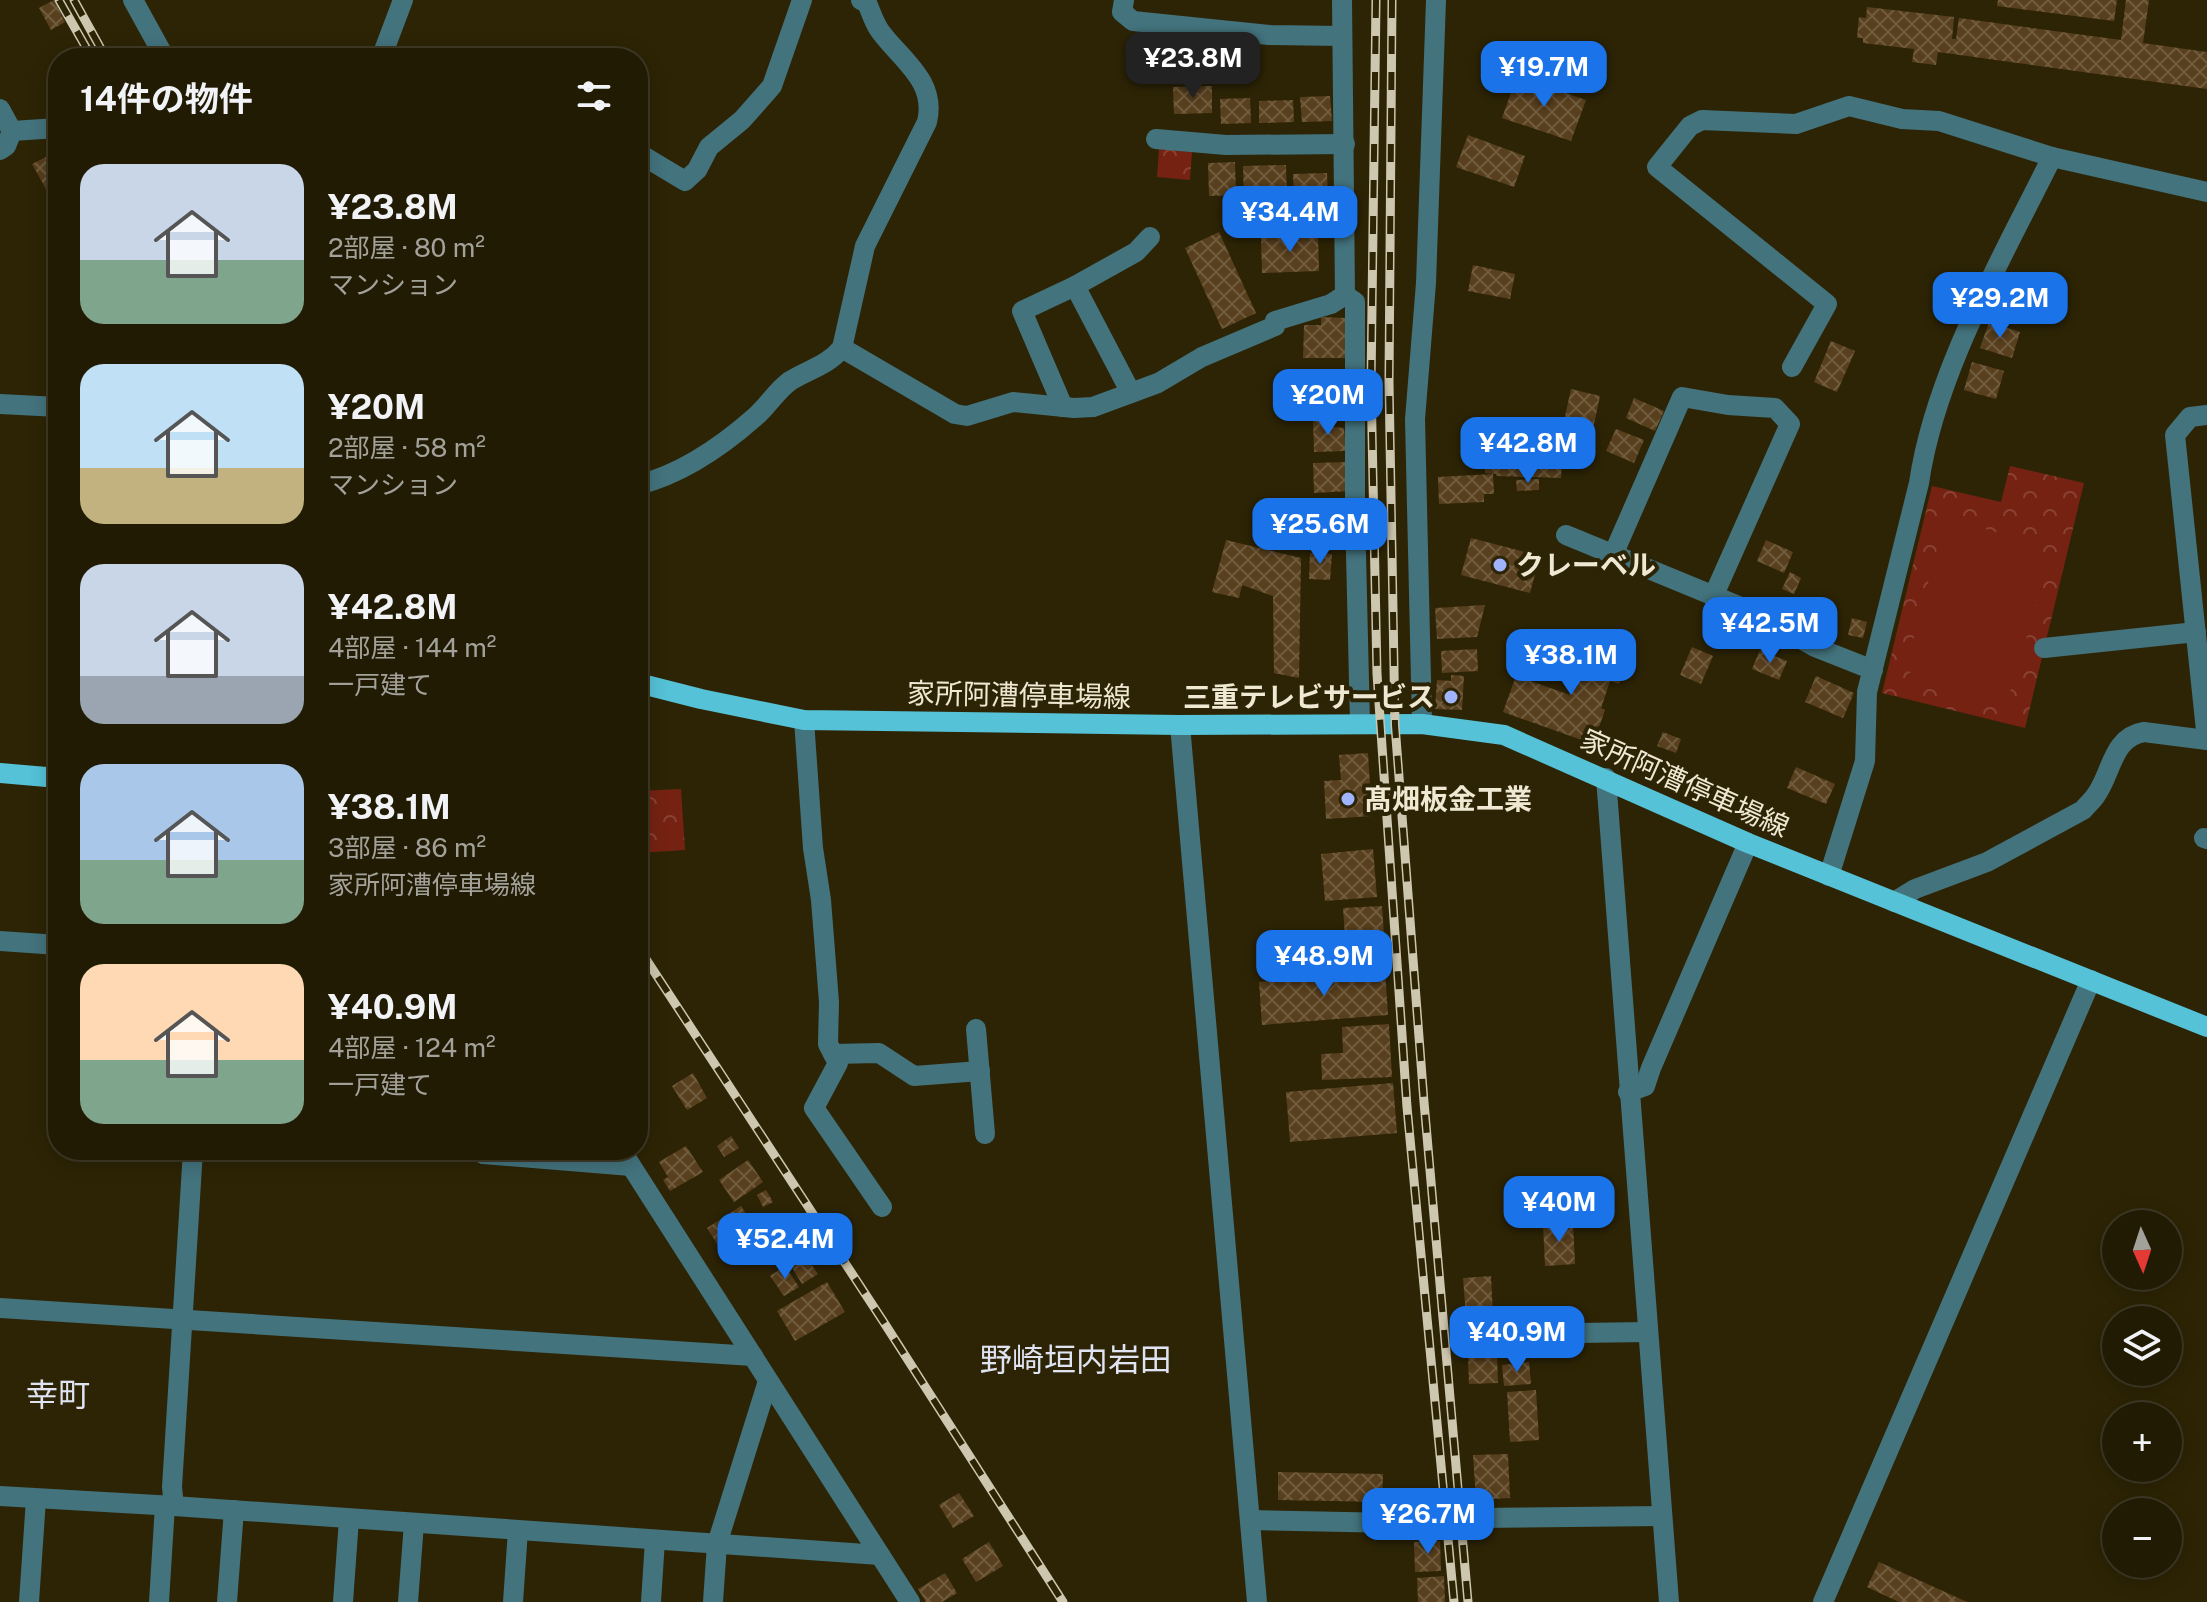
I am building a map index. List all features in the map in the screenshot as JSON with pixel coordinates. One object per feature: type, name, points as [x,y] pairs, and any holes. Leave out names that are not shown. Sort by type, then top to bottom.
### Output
[{"type":"main road","name":"家所阿漕停車場線","points":[[648,686],[804,720],[1180,725],[1422,724],[1504,735],[1748,843],[2207,1027]]},
{"type":"main road","points":[[0,773],[48,777]]},
{"type":"street","points":[[133,0],[159,48]]},
{"type":"street","points":[[385,48],[403,0]]},
{"type":"street","points":[[648,159],[685,181],[697,170],[709,147],[742,120],[772,86],[802,0]]},
{"type":"street","points":[[648,482],[691,465],[753,419],[791,381],[831,360],[842,348],[865,246],[927,122],[930,110],[930,97],[923,83],[879,30],[867,3],[861,0]]},
{"type":"street","points":[[1124,0],[1122,12],[1133,21],[1269,35],[1342,36]]},
{"type":"street","points":[[1342,0],[1345,295]]},
{"type":"street","points":[[1422,724],[1415,419],[1426,283],[1436,0]]},
{"type":"street","points":[[1792,367],[1827,304],[1657,167],[1690,126],[1702,120],[1796,124],[1849,106],[1902,119],[1939,121],[2052,157],[2207,192]]},
{"type":"street","points":[[0,109],[12,131]]},
{"type":"street","points":[[12,131],[48,129]]},
{"type":"street","points":[[0,150],[6,146],[12,131]]},
{"type":"street","points":[[1156,139],[1226,145],[1345,144]]},
{"type":"street","points":[[1829,876],[1865,761],[1867,692],[1919,483],[1923,455],[1957,353],[2052,157]]},
{"type":"street","points":[[1063,407],[1022,311],[1136,252],[1150,237]]},
{"type":"street","points":[[1075,286],[1131,393]]},
{"type":"street","points":[[842,348],[955,414],[967,416],[1013,402],[1093,407],[1158,383],[1202,357],[1275,326],[1275,321],[1331,304],[1345,295]]},
{"type":"street","points":[[1345,295],[1355,302],[1355,511],[1360,724]]},
{"type":"street","points":[[1613,555],[1682,397],[1728,405],[1775,408],[1790,424],[1713,597]]},
{"type":"street","points":[[0,404],[48,406]]},
{"type":"street","points":[[1894,902],[1915,889],[1987,862],[2083,810],[2095,797],[2120,746],[2135,734],[2144,732],[2207,740],[2175,435],[2190,417],[2207,415]]},
{"type":"street","points":[[1566,535],[1758,614],[1815,647],[1873,670]]},
{"type":"street","points":[[2044,648],[2196,632]]},
{"type":"street","points":[[804,720],[829,1002],[828,1044],[838,1063],[808,1101],[882,1207]]},
{"type":"street","points":[[1180,725],[1257,1602]]},
{"type":"street","points":[[1606,778],[1669,1602]]},
{"type":"street","points":[[1628,1092],[1645,1086],[1748,843]]},
{"type":"street","points":[[0,941],[48,944]]},
{"type":"street","points":[[1823,1602],[2091,980]]},
{"type":"street","points":[[976,1029],[985,1134]]},
{"type":"street","points":[[833,1054],[879,1053],[914,1076],[980,1071]]},
{"type":"street","points":[[159,1602],[172,1487],[192,1160]]},
{"type":"street","points":[[627,1160],[910,1602]]},
{"type":"street","points":[[0,1308],[753,1356]]},
{"type":"street","points":[[1498,1334],[1648,1332]]},
{"type":"street","points":[[713,1602],[717,1544],[768,1381]]},
{"type":"street","points":[[0,1496],[880,1555]]},
{"type":"street","points":[[29,1602],[36,1499]]},
{"type":"street","points":[[227,1602],[234,1510]]},
{"type":"street","points":[[1250,1520],[1446,1524],[1471,1522],[1476,1518],[1662,1516]]},
{"type":"street","points":[[343,1602],[349,1519]]},
{"type":"street","points":[[408,1602],[414,1523]]},
{"type":"street","points":[[513,1602],[518,1530]]},
{"type":"street","points":[[651,1602],[655,1540]]},
{"type":"green space","points":[[1159,149],[1192,152],[1190,180],[1157,177]]},
{"type":"green space","points":[[2010,466],[2084,483],[2025,728],[1882,693],[1932,486],[2001,502]]},
{"type":"green space","points":[[1944,522],[2002,534],[2025,548],[2047,571],[2005,708],[1924,687],[1906,668]]},
{"type":"green space","points":[[681,789],[685,850],[648,852],[648,791]]},
{"type":"building","points":[[54,0],[65,22],[51,30],[39,8]]},
{"type":"building","points":[[1998,0],[2117,0],[2114,21],[1997,6]]},
{"type":"building","points":[[2126,0],[2149,0],[2143,43],[2207,52],[2207,89],[1938,52],[1936,65],[1912,62],[1914,49],[1863,43],[1863,38],[1857,38],[1859,17],[1866,18],[1867,7],[1954,17],[1952,39],[1956,39],[1959,18],[2121,40]]},
{"type":"building","points":[[1517,76],[1586,100],[1571,141],[1502,118]]},
{"type":"building","points":[[1212,86],[1212,113],[1174,114],[1173,87]]},
{"type":"building","points":[[1330,96],[1332,121],[1302,122],[1300,97]]},
{"type":"building","points":[[1250,98],[1251,123],[1221,124],[1220,99]]},
{"type":"building","points":[[1293,100],[1294,122],[1259,123],[1259,101]]},
{"type":"building","points":[[1468,135],[1525,156],[1514,187],[1456,167]]},
{"type":"building","points":[[48,156],[48,193],[32,164]]},
{"type":"building","points":[[1235,162],[1236,195],[1209,196],[1208,163]]},
{"type":"building","points":[[1286,165],[1287,200],[1244,201],[1243,166]]},
{"type":"building","points":[[1327,173],[1328,198],[1294,198],[1293,174]]},
{"type":"building","points":[[1219,232],[1256,313],[1222,329],[1185,248]]},
{"type":"building","points":[[1318,236],[1319,271],[1262,273],[1261,237]]},
{"type":"building","points":[[1473,265],[1515,274],[1510,299],[1468,291]]},
{"type":"building","points":[[2007,285],[2034,294],[2026,321],[1998,312]]},
{"type":"building","points":[[1321,317],[1346,318],[1346,358],[1303,358],[1304,325],[1321,325]]},
{"type":"building","points":[[1989,322],[2020,332],[2012,358],[1980,348]]},
{"type":"building","points":[[1831,341],[1855,351],[1837,392],[1814,382]]},
{"type":"building","points":[[1972,362],[2004,371],[1996,399],[1964,390]]},
{"type":"building","points":[[1332,380],[1332,390],[1348,390],[1349,406],[1312,407],[1312,381]]},
{"type":"building","points":[[1571,389],[1600,396],[1591,438],[1562,430]]},
{"type":"building","points":[[1634,398],[1664,411],[1655,431],[1626,418]]},
{"type":"building","points":[[1313,419],[1333,419],[1333,427],[1344,428],[1346,451],[1314,452]]},
{"type":"building","points":[[1616,429],[1644,440],[1634,463],[1606,451]]},
{"type":"building","points":[[1497,439],[1564,441],[1564,447],[1574,447],[1574,463],[1562,463],[1561,478],[1485,473],[1485,457],[1497,457]]},
{"type":"building","points":[[1348,462],[1349,491],[1314,493],[1313,463]]},
{"type":"building","points":[[1493,474],[1494,494],[1484,494],[1484,502],[1439,504],[1438,477]]},
{"type":"building","points":[[1539,479],[1539,490],[1517,491],[1516,480]]},
{"type":"building","points":[[1311,516],[1344,516],[1343,527],[1352,529],[1352,549],[1311,548]]},
{"type":"building","name":"クレーベル","points":[[1471,538],[1540,556],[1530,593],[1461,575]]},
{"type":"building","points":[[1226,540],[1301,558],[1299,678],[1274,673],[1273,596],[1242,585],[1239,598],[1212,592]]},
{"type":"building","points":[[1766,540],[1793,552],[1784,573],[1757,561]]},
{"type":"building","points":[[1310,553],[1332,554],[1330,580],[1309,579]]},
{"type":"building","points":[[1790,572],[1801,578],[1794,594],[1782,589]]},
{"type":"building","points":[[1485,605],[1477,637],[1437,639],[1435,608]]},
{"type":"building","points":[[1852,618],[1867,622],[1863,638],[1848,635]]},
{"type":"building","points":[[1587,646],[1608,653],[1610,646],[1630,653],[1619,684],[1610,681],[1601,708],[1605,710],[1593,744],[1503,712],[1516,676],[1570,695]]},
{"type":"building","points":[[1692,647],[1713,656],[1701,684],[1680,675]]},
{"type":"building","points":[[1477,649],[1478,671],[1442,673],[1441,651]]},
{"type":"building","points":[[1760,650],[1787,661],[1779,680],[1752,669]]},
{"type":"building","points":[[1451,675],[1464,676],[1462,710],[1435,709],[1437,680],[1451,681]]},
{"type":"building","points":[[1816,676],[1854,693],[1843,718],[1805,702]]},
{"type":"building","points":[[1663,732],[1681,739],[1676,753],[1657,746]]},
{"type":"building","name":"髙畑板金工業","points":[[1368,753],[1372,816],[1326,819],[1324,781],[1341,780],[1339,755]]},
{"type":"building","points":[[1796,767],[1835,784],[1826,804],[1787,788]]},
{"type":"building","points":[[1373,849],[1377,897],[1325,901],[1321,854]]},
{"type":"building","points":[[1382,906],[1386,962],[1347,965],[1343,908]]},
{"type":"building","points":[[1385,971],[1388,1015],[1262,1025],[1259,982]]},
{"type":"building","points":[[1389,1024],[1392,1077],[1322,1080],[1321,1054],[1343,1053],[1342,1027]]},
{"type":"building","points":[[693,1073],[707,1098],[687,1110],[672,1086]]},
{"type":"building","points":[[1393,1083],[1397,1133],[1290,1142],[1286,1092]]},
{"type":"building","points":[[731,1136],[739,1148],[724,1157],[717,1146]]},
{"type":"building","points":[[686,1146],[703,1172],[670,1191],[663,1180],[668,1177],[659,1162]]},
{"type":"building","points":[[748,1160],[763,1182],[734,1202],[719,1180]]},
{"type":"building","points":[[766,1190],[773,1202],[763,1207],[757,1195]]},
{"type":"building","points":[[741,1206],[757,1231],[723,1253],[707,1228]]},
{"type":"building","points":[[782,1219],[795,1240],[780,1250],[766,1230]]},
{"type":"building","points":[[1573,1223],[1575,1264],[1545,1266],[1543,1224]]},
{"type":"building","points":[[763,1233],[776,1253],[760,1263],[747,1243]]},
{"type":"building","points":[[805,1255],[818,1274],[802,1284],[790,1264]]},
{"type":"building","points":[[785,1266],[799,1287],[784,1296],[770,1276]]},
{"type":"building","points":[[1491,1276],[1493,1315],[1466,1317],[1463,1278]]},
{"type":"building","points":[[827,1282],[845,1312],[795,1341],[777,1311]]},
{"type":"building","points":[[1497,1355],[1498,1383],[1469,1384],[1468,1356]]},
{"type":"building","points":[[1529,1362],[1531,1384],[1504,1386],[1502,1365]]},
{"type":"building","points":[[1536,1390],[1539,1440],[1510,1442],[1507,1392]]},
{"type":"building","points":[[1508,1454],[1510,1498],[1476,1500],[1473,1455]]},
{"type":"building","points":[[1278,1472],[1383,1474],[1382,1502],[1278,1500]]},
{"type":"building","points":[[959,1493],[974,1516],[953,1528],[939,1505]]},
{"type":"building","points":[[1440,1541],[1441,1571],[1415,1572],[1414,1542]]},
{"type":"building","points":[[989,1542],[1003,1566],[976,1582],[962,1559]]},
{"type":"building","points":[[1879,1562],[1967,1602],[1899,1602],[1867,1587]]},
{"type":"building","points":[[945,1573],[957,1593],[942,1602],[926,1602],[918,1589]]},
{"type":"building","points":[[1444,1576],[1445,1602],[1418,1602],[1417,1578]]},
{"type":"railway","points":[[59,0],[86,48]]},
{"type":"railway","points":[[74,0],[100,48]]},
{"type":"railway","points":[[1376,0],[1371,383],[1377,674],[1407,1107],[1454,1602]]},
{"type":"railway","points":[[1392,0],[1389,382],[1395,725],[1468,1602]]},
{"type":"railway","points":[[648,962],[1063,1602]]},
{"type":"place","name":"クレーベル","points":[[1500,565]]},
{"type":"place","name":"三重テレビサービス","points":[[1451,697]]},
{"type":"place","name":"髙畑板金工業","points":[[1348,799]]},
{"type":"district","name":"野崎垣内岩田","points":[[1076,1360]]},
{"type":"district","name":"幸町","points":[[58,1395]]}]
